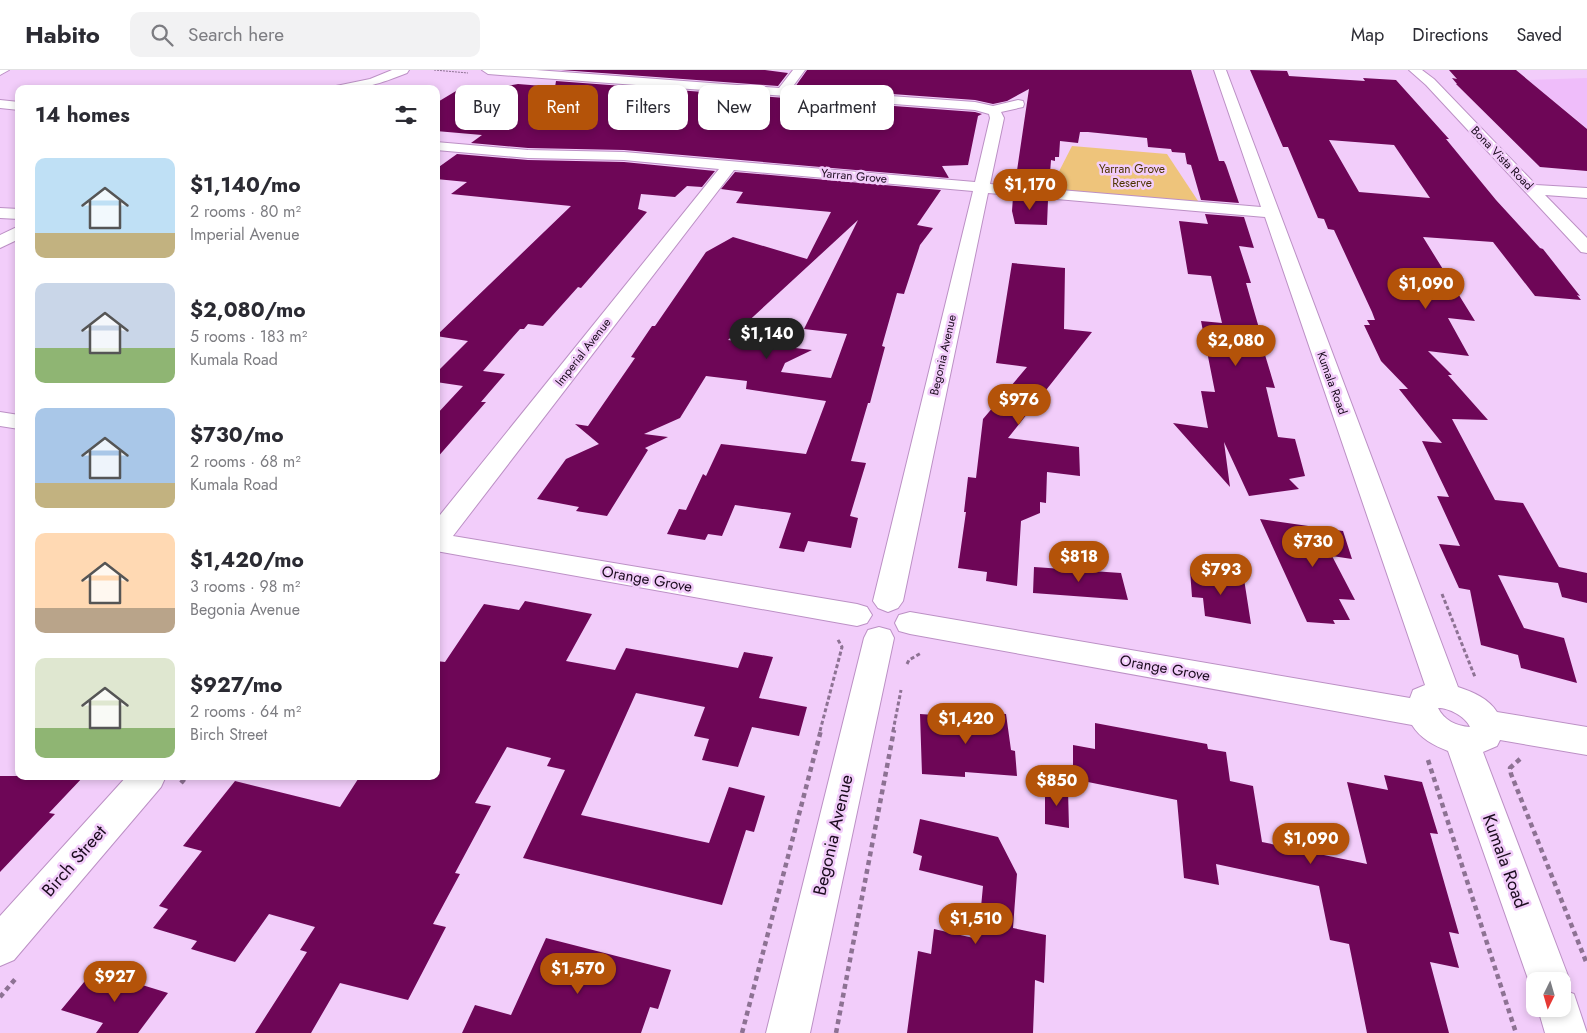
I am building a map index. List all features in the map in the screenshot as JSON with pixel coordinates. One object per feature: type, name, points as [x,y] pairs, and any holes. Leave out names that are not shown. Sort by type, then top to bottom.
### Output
[{"type":"street","points":[[359,85],[373,82],[403,70]]},
{"type":"street","points":[[488,70],[604,74],[780,92]]},
{"type":"street","points":[[787,85],[799,70]]},
{"type":"street","name":"Kumala Road","points":[[1220,70],[1271,213],[1434,704]]},
{"type":"street","name":"Bona Vista Road","points":[[1415,70],[1430,82],[1587,248]]},
{"type":"street","points":[[894,100],[975,106],[993,110],[1018,104]]},
{"type":"street","points":[[0,104],[15,106]]},
{"type":"street","name":"Begonia Avenue","points":[[788,1033],[882,625],[860,610],[871,602],[888,601],[997,118],[993,110]]},
{"type":"street","name":"Yarran Grove","points":[[440,146],[528,154],[624,156],[1271,213]]},
{"type":"street","name":"Imperial Avenue","points":[[440,534],[730,165]]},
{"type":"street","points":[[1532,188],[1587,193]]},
{"type":"street","points":[[0,244],[15,234]]},
{"type":"street","points":[[0,244],[15,239]]},
{"type":"street","points":[[0,419],[15,421]]},
{"type":"street","name":"Orange Grove","points":[[440,543],[882,625],[1434,704]]},
{"type":"street","points":[[1434,704],[1432,728],[1446,736],[1474,733],[1587,741]]},
{"type":"street","name":"Kumala Road","points":[[1474,733],[1546,972]]},
{"type":"street","name":"Birch Street","points":[[0,946],[145,780]]},
{"type":"street","points":[[1562,1018],[1567,1033]]},
{"type":"path","points":[[742,1033],[842,647],[836,636]]},
{"type":"path","points":[[905,671],[908,660]]},
{"type":"path","points":[[836,1033],[903,681]]},
{"type":"path","points":[[1428,759],[1516,1033]]},
{"type":"path","points":[[1511,774],[1587,964]]},
{"type":"shaded area","points":[[1587,78],[1587,128],[1528,80]]},
{"type":"green space","name":"Yarran Grove Reserve","points":[[1072,146],[1167,154],[1202,207],[1048,193]]},
{"type":"building","points":[[561,70],[765,70],[788,73],[778,86]]},
{"type":"building","points":[[807,70],[1191,70],[1219,161],[1224,161],[1226,165],[1239,203],[1201,200],[1191,165],[1187,164],[1185,153],[1172,152],[1171,149],[1148,147],[1147,138],[1088,132],[1080,132],[1078,143],[1060,141],[1059,157],[1055,157],[1055,161],[1051,160],[1049,187],[1015,184],[1029,89],[1007,101],[993,104],[975,100],[894,94],[894,85],[796,85]]},
{"type":"building","points":[[1250,70],[1287,71],[1289,76],[1365,81],[1363,78],[1396,80],[1449,139],[1446,139],[1496,200],[1543,249],[1580,296],[1577,295],[1581,300],[1535,296],[1493,242],[1423,237],[1475,321],[1448,318],[1469,356],[1428,351],[1452,375],[1448,375],[1488,420],[1452,419],[1495,500],[1523,503],[1559,567],[1587,573],[1587,603],[1562,597],[1558,583],[1498,575],[1524,628],[1564,638],[1577,683],[1521,668],[1518,655],[1481,645],[1470,590],[1459,588],[1439,544],[1460,546],[1437,496],[1449,497],[1422,441],[1442,443],[1399,389],[1408,389],[1381,361],[1364,325],[1370,325],[1367,320],[1375,320],[1372,312],[1334,230],[1328,229],[1324,219],[1318,218],[1288,147],[1283,147]],"holes":[[[1329,140],[1394,145],[1430,198],[1359,192]]]},
{"type":"building","points":[[1449,70],[1516,70],[1587,129],[1587,171],[1540,167],[1456,84],[1452,78],[1457,79]]},
{"type":"building","points":[[556,81],[610,85],[608,85],[608,130],[688,130],[688,91],[698,92],[698,130],[770,130],[770,97],[780,98],[780,130],[894,130],[894,106],[982,114],[978,116],[968,165],[942,166],[949,178],[624,150],[528,148],[471,143],[482,135],[440,131],[440,101],[455,92],[455,130],[518,130],[518,85],[512,85],[518,84],[530,85],[528,85],[528,130],[598,130],[598,85],[555,85]]},
{"type":"building","points":[[457,154],[528,160],[624,162],[715,171],[702,187],[687,186],[675,197],[641,194],[638,209],[647,212],[581,288],[578,287],[543,326],[528,324],[524,329],[520,329],[483,371],[505,374],[481,402],[486,402],[440,454],[440,411],[463,386],[440,383],[440,369],[468,341],[440,337],[440,332],[571,206],[451,194],[467,182],[440,179],[440,166]]},
{"type":"building","points":[[735,172],[941,190],[917,225],[933,228],[920,245],[904,294],[897,293],[882,346],[885,347],[870,403],[868,403],[851,461],[866,463],[850,516],[858,518],[851,548],[808,541],[804,552],[779,548],[791,513],[735,505],[722,536],[708,534],[705,540],[667,534],[679,509],[686,510],[703,474],[706,476],[721,444],[806,454],[826,401],[746,389],[747,381],[706,376],[680,418],[644,434],[668,437],[645,448],[648,450],[607,516],[576,511],[579,507],[537,499],[566,459],[599,444],[575,424],[588,426],[635,358],[631,357],[652,326],[655,326],[706,252],[733,237],[807,259],[831,212],[736,203],[743,192],[721,189]],"holes":[[[858,220],[804,329],[847,334],[831,378],[781,372],[785,363],[812,350],[728,340]]]},
{"type":"building","points":[[1013,197],[1048,200],[1047,225],[1015,224],[1012,211]]},
{"type":"building","points":[[1205,214],[1244,217],[1254,248],[1239,246],[1251,283],[1246,283],[1275,388],[1266,387],[1278,437],[1295,439],[1305,476],[1289,479],[1299,489],[1249,496],[1224,442],[1230,487],[1173,423],[1208,428],[1201,391],[1215,392],[1201,321],[1222,323],[1211,276],[1188,274],[1179,221],[1208,224]]},
{"type":"building","points":[[1012,263],[1065,268],[1064,329],[1092,332],[1008,438],[1079,447],[1080,476],[1047,472],[1046,503],[1040,502],[1040,513],[1021,521],[1017,586],[986,581],[987,572],[958,568],[966,512],[964,512],[968,477],[976,478],[983,419],[1027,367],[996,363]]},
{"type":"building","points":[[1260,519],[1343,531],[1352,559],[1332,556],[1355,600],[1339,599],[1350,620],[1333,620],[1335,624],[1307,622]]},
{"type":"building","points":[[1034,567],[1121,573],[1128,600],[1033,593]]},
{"type":"building","points":[[1190,570],[1244,579],[1251,624],[1205,616],[1203,598],[1192,597]]},
{"type":"building","points":[[525,601],[592,614],[566,661],[615,670],[626,648],[738,668],[744,652],[773,657],[759,698],[807,707],[799,736],[752,727],[738,767],[702,760],[709,739],[694,736],[705,707],[636,693],[581,815],[709,843],[729,787],[765,796],[754,832],[746,830],[722,905],[523,858],[565,770],[547,766],[551,758],[507,747],[475,803],[491,806],[455,873],[460,874],[433,924],[446,927],[408,1000],[340,983],[311,1033],[255,1033],[307,952],[300,950],[315,927],[269,914],[235,962],[191,949],[197,941],[153,928],[168,909],[159,906],[202,851],[183,846],[235,781],[340,807],[357,780],[440,780],[440,661],[445,662],[484,604],[519,610]]},
{"type":"building","points":[[950,711],[1006,714],[1011,750],[1015,751],[1017,776],[965,772],[965,777],[922,774],[920,714],[950,716]]},
{"type":"building","points":[[1095,723],[1207,744],[1208,749],[1226,752],[1230,781],[1253,786],[1262,842],[1367,864],[1347,782],[1388,790],[1384,775],[1422,782],[1438,834],[1430,833],[1459,934],[1449,932],[1459,968],[1430,962],[1449,1033],[1367,1033],[1349,944],[1330,940],[1319,886],[1216,864],[1219,885],[1184,878],[1177,800],[1073,779],[1073,745],[1095,749]]},
{"type":"building","points":[[0,776],[15,776],[15,780],[80,780],[49,813],[55,814],[0,872]]},
{"type":"building","points":[[1045,787],[1068,790],[1069,828],[1045,824]]},
{"type":"building","points":[[920,819],[998,837],[1017,874],[1013,928],[1046,935],[1044,983],[1035,980],[1033,1033],[907,1033],[918,951],[931,954],[934,929],[978,939],[983,886],[919,870],[922,856],[913,853]]},
{"type":"building","points":[[546,938],[671,970],[658,1009],[650,1007],[641,1033],[462,1033],[475,1005],[511,1015]]},
{"type":"building","points":[[94,970],[168,993],[138,1033],[96,1033],[103,1023],[61,1010]]}]
